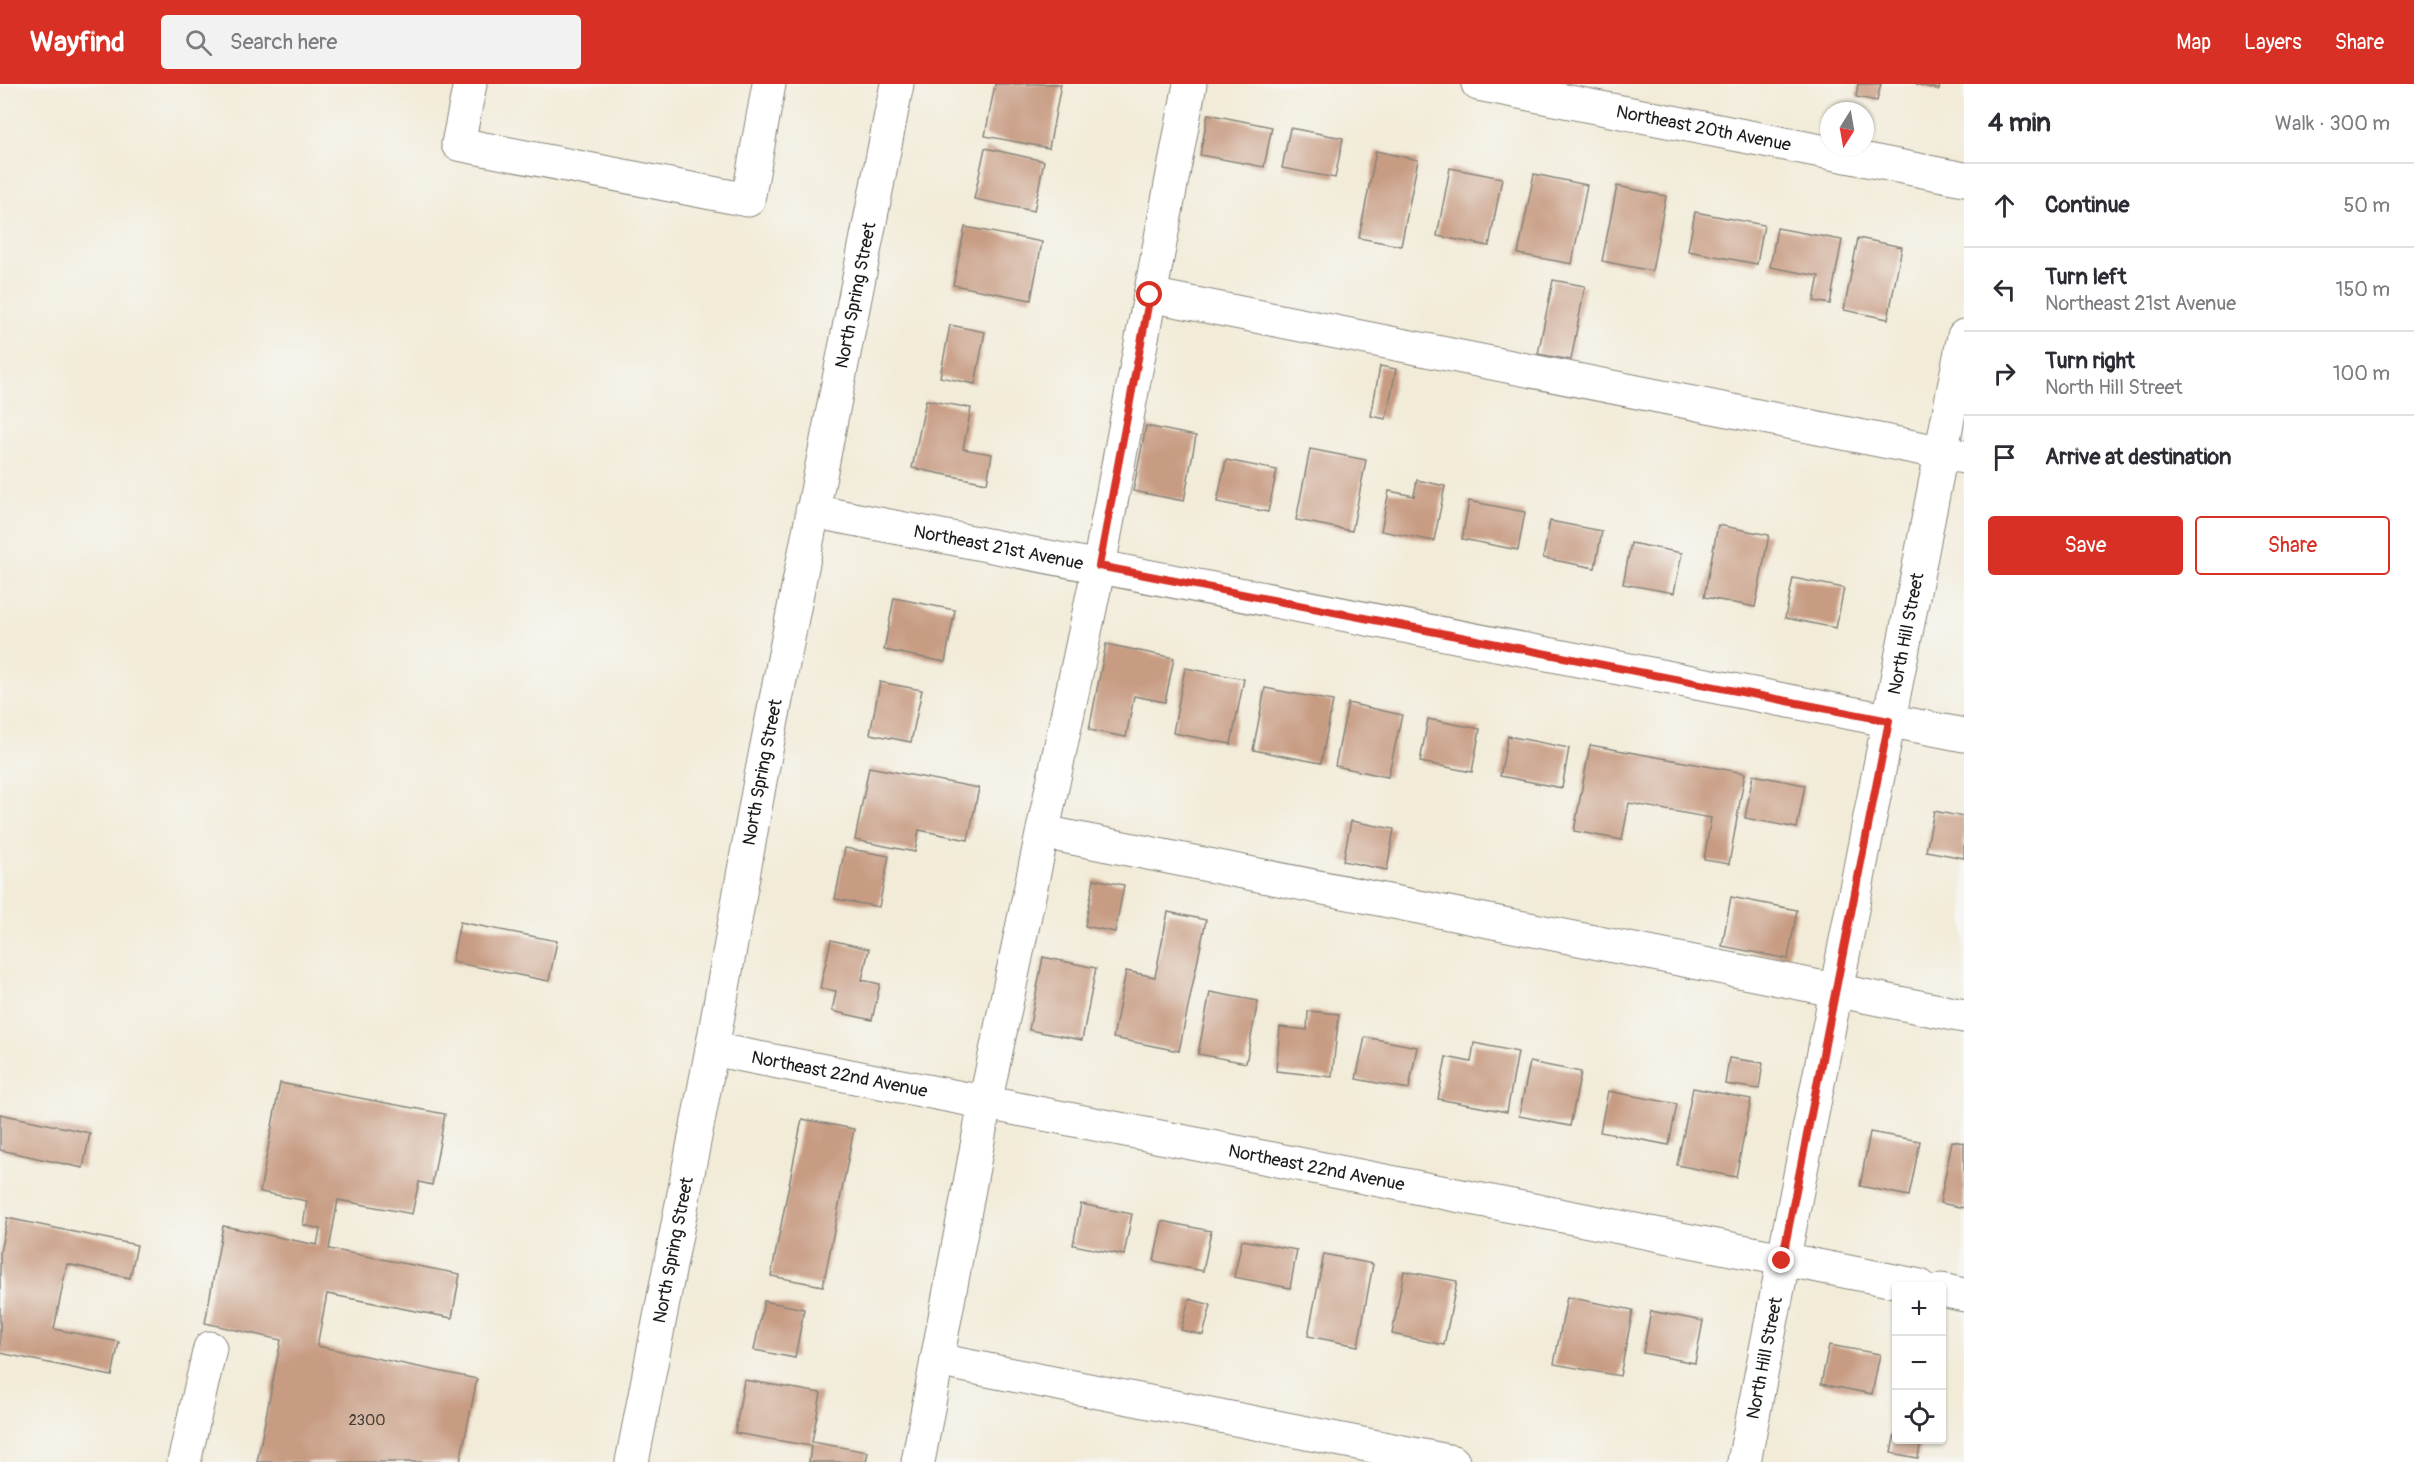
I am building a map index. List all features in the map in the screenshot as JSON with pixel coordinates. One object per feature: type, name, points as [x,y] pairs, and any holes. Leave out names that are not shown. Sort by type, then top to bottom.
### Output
[{"type":"street","points":[[470,84],[458,144],[748,200],[769,84]]},
{"type":"street","name":"North Spring Street","points":[[632,1462],[812,511],[897,84]]},
{"type":"street","points":[[918,1462],[985,1103],[1099,566],[1190,84]]},
{"type":"street","name":"Northeast 20th Avenue","points":[[1478,84],[1964,179]]},
{"type":"street","points":[[1150,295],[1952,455]]},
{"type":"street","name":"North Hill Street","points":[[1744,1462],[1889,721],[1952,455],[1964,336]]},
{"type":"street","name":"Northeast 21st Avenue","points":[[812,511],[1964,735]]},
{"type":"street","points":[[1043,832],[1964,1016]]},
{"type":"street","name":"Northeast 22nd Avenue","points":[[712,1049],[1893,1282]]},
{"type":"street","points":[[1946,1291],[1964,1295]]},
{"type":"street","points":[[184,1462],[210,1348]]},
{"type":"street","points":[[937,1360],[1453,1462]]},
{"type":"building","points":[[995,84],[1061,84],[1049,148],[985,136]]},
{"type":"building","points":[[1858,84],[1881,84],[1877,101],[1856,97]]},
{"type":"building","points":[[1916,84],[1940,84],[1939,90]]},
{"type":"building","points":[[1208,114],[1272,127],[1264,167],[1200,155]]},
{"type":"building","points":[[1290,128],[1343,138],[1335,178],[1282,168]]},
{"type":"building","points":[[985,148],[1044,161],[1034,211],[974,199]]},
{"type":"building","points":[[1376,151],[1418,160],[1401,246],[1359,238]]},
{"type":"building","points":[[1450,168],[1502,178],[1489,246],[1437,236]]},
{"type":"building","points":[[1534,174],[1587,185],[1572,264],[1518,254]]},
{"type":"building","points":[[1617,186],[1666,196],[1652,271],[1602,261]]},
{"type":"building","points":[[1695,212],[1764,225],[1757,264],[1688,251]]},
{"type":"building","points":[[965,227],[1042,242],[1031,300],[953,285]]},
{"type":"building","points":[[1777,228],[1842,240],[1830,304],[1814,301],[1819,276],[1770,267]]},
{"type":"building","points":[[1858,238],[1902,247],[1888,319],[1844,310]]},
{"type":"building","points":[[1553,280],[1585,286],[1571,360],[1538,354]]},
{"type":"building","points":[[950,325],[985,332],[975,384],[940,377]]},
{"type":"building","points":[[1380,366],[1396,369],[1386,419],[1371,416]]},
{"type":"building","points":[[926,400],[971,408],[963,449],[992,454],[987,483],[912,468]]},
{"type":"building","points":[[1146,426],[1196,436],[1184,501],[1133,491]]},
{"type":"building","points":[[1310,449],[1366,460],[1352,531],[1296,520]]},
{"type":"building","points":[[1226,460],[1277,470],[1268,512],[1217,502]]},
{"type":"building","points":[[1417,480],[1445,486],[1434,541],[1381,531],[1389,491],[1414,496]]},
{"type":"building","points":[[1469,501],[1525,512],[1518,550],[1462,539]]},
{"type":"building","points":[[1550,521],[1602,531],[1595,568],[1543,558]]},
{"type":"building","points":[[1718,525],[1769,535],[1755,607],[1704,597]]},
{"type":"building","points":[[1631,543],[1682,553],[1674,593],[1623,584]]},
{"type":"building","points":[[1793,578],[1844,588],[1836,628],[1785,618]]},
{"type":"building","points":[[894,598],[955,610],[945,662],[884,650]]},
{"type":"building","points":[[1106,644],[1174,658],[1165,702],[1134,696],[1126,737],[1089,730]]},
{"type":"building","points":[[1185,668],[1244,679],[1231,744],[1173,733]]},
{"type":"building","points":[[880,682],[922,690],[911,742],[870,734]]},
{"type":"building","points":[[1265,688],[1333,701],[1321,763],[1253,750]]},
{"type":"building","points":[[1348,703],[1402,715],[1388,777],[1335,766]]},
{"type":"building","points":[[1428,719],[1480,729],[1472,772],[1420,762]]},
{"type":"building","points":[[1508,736],[1569,748],[1562,788],[1500,776]]},
{"type":"building","points":[[1590,745],[1745,773],[1729,864],[1704,860],[1711,818],[1629,803],[1622,840],[1574,831]]},
{"type":"building","points":[[869,767],[979,788],[968,840],[919,830],[915,852],[855,840]]},
{"type":"building","points":[[1753,775],[1805,785],[1797,828],[1745,818]]},
{"type":"building","points":[[1934,811],[1964,817],[1964,858],[1926,851]]},
{"type":"building","points":[[1351,821],[1394,829],[1387,870],[1343,861]]},
{"type":"building","points":[[845,848],[889,856],[879,907],[835,899]]},
{"type":"building","points":[[1094,879],[1124,885],[1115,932],[1085,926]]},
{"type":"building","points":[[1731,897],[1797,910],[1788,959],[1722,946]]},
{"type":"building","points":[[1168,912],[1206,920],[1179,1051],[1113,1038],[1126,971],[1155,977]]},
{"type":"building","points":[[460,922],[557,941],[549,981],[452,962]]},
{"type":"building","points":[[831,940],[869,949],[862,980],[880,984],[872,1020],[832,1011],[836,991],[820,988]]},
{"type":"building","points":[[1043,957],[1096,968],[1082,1040],[1029,1030]]},
{"type":"building","points":[[1210,992],[1258,1001],[1246,1063],[1198,1054]]},
{"type":"building","points":[[1308,1011],[1339,1014],[1332,1077],[1276,1071],[1280,1027],[1307,1030]]},
{"type":"building","points":[[1365,1037],[1417,1047],[1409,1089],[1356,1079]]},
{"type":"building","points":[[1474,1043],[1518,1052],[1507,1112],[1438,1099],[1446,1057],[1471,1062]]},
{"type":"building","points":[[1729,1058],[1763,1063],[1759,1089],[1725,1084]]},
{"type":"building","points":[[1530,1062],[1581,1072],[1570,1126],[1519,1116]]},
{"type":"building","points":[[280,1083],[445,1114],[432,1185],[419,1182],[412,1214],[338,1200],[329,1249],[460,1274],[452,1318],[327,1294],[317,1346],[477,1379],[460,1462],[257,1462],[281,1340],[205,1323],[223,1226],[317,1245],[320,1229],[303,1225],[307,1201],[260,1192]]},
{"type":"building","points":[[1693,1088],[1751,1099],[1736,1177],[1677,1165]]},
{"type":"building","points":[[1608,1091],[1677,1104],[1669,1145],[1600,1132]]},
{"type":"building","points":[[0,1114],[90,1133],[83,1168],[0,1150]]},
{"type":"building","points":[[802,1119],[854,1129],[823,1286],[771,1276]]},
{"type":"building","points":[[1870,1132],[1920,1141],[1909,1196],[1860,1186]]},
{"type":"building","points":[[1952,1141],[1964,1143],[1964,1208],[1940,1203]]},
{"type":"building","points":[[1081,1204],[1132,1214],[1124,1255],[1073,1245]]},
{"type":"building","points":[[7,1218],[137,1245],[130,1278],[67,1264],[54,1329],[119,1342],[112,1376],[0,1353],[0,1252]]},
{"type":"building","points":[[1162,1221],[1211,1231],[1203,1271],[1154,1261]]},
{"type":"building","points":[[1242,1240],[1297,1250],[1290,1288],[1234,1277]]},
{"type":"building","points":[[1324,1254],[1373,1264],[1358,1346],[1308,1336]]},
{"type":"building","points":[[1404,1271],[1457,1281],[1444,1345],[1392,1334]]},
{"type":"building","points":[[1567,1297],[1633,1310],[1620,1376],[1554,1364]]},
{"type":"building","points":[[1189,1299],[1211,1305],[1203,1335],[1181,1330]]},
{"type":"building","points":[[764,1301],[804,1309],[795,1358],[754,1350]]},
{"type":"building","points":[[1651,1311],[1703,1321],[1695,1363],[1643,1353]]},
{"type":"building","points":[[1829,1345],[1880,1354],[1872,1394],[1821,1384]]},
{"type":"building","points":[[744,1380],[821,1393],[812,1442],[868,1452],[866,1462],[809,1462],[811,1446],[735,1433]]},
{"type":"building","points":[[1893,1444],[1920,1444],[1918,1458],[1891,1453]]},
{"type":"route","points":[[1150,295],[1099,566],[1889,721],[1782,1261]]}]
